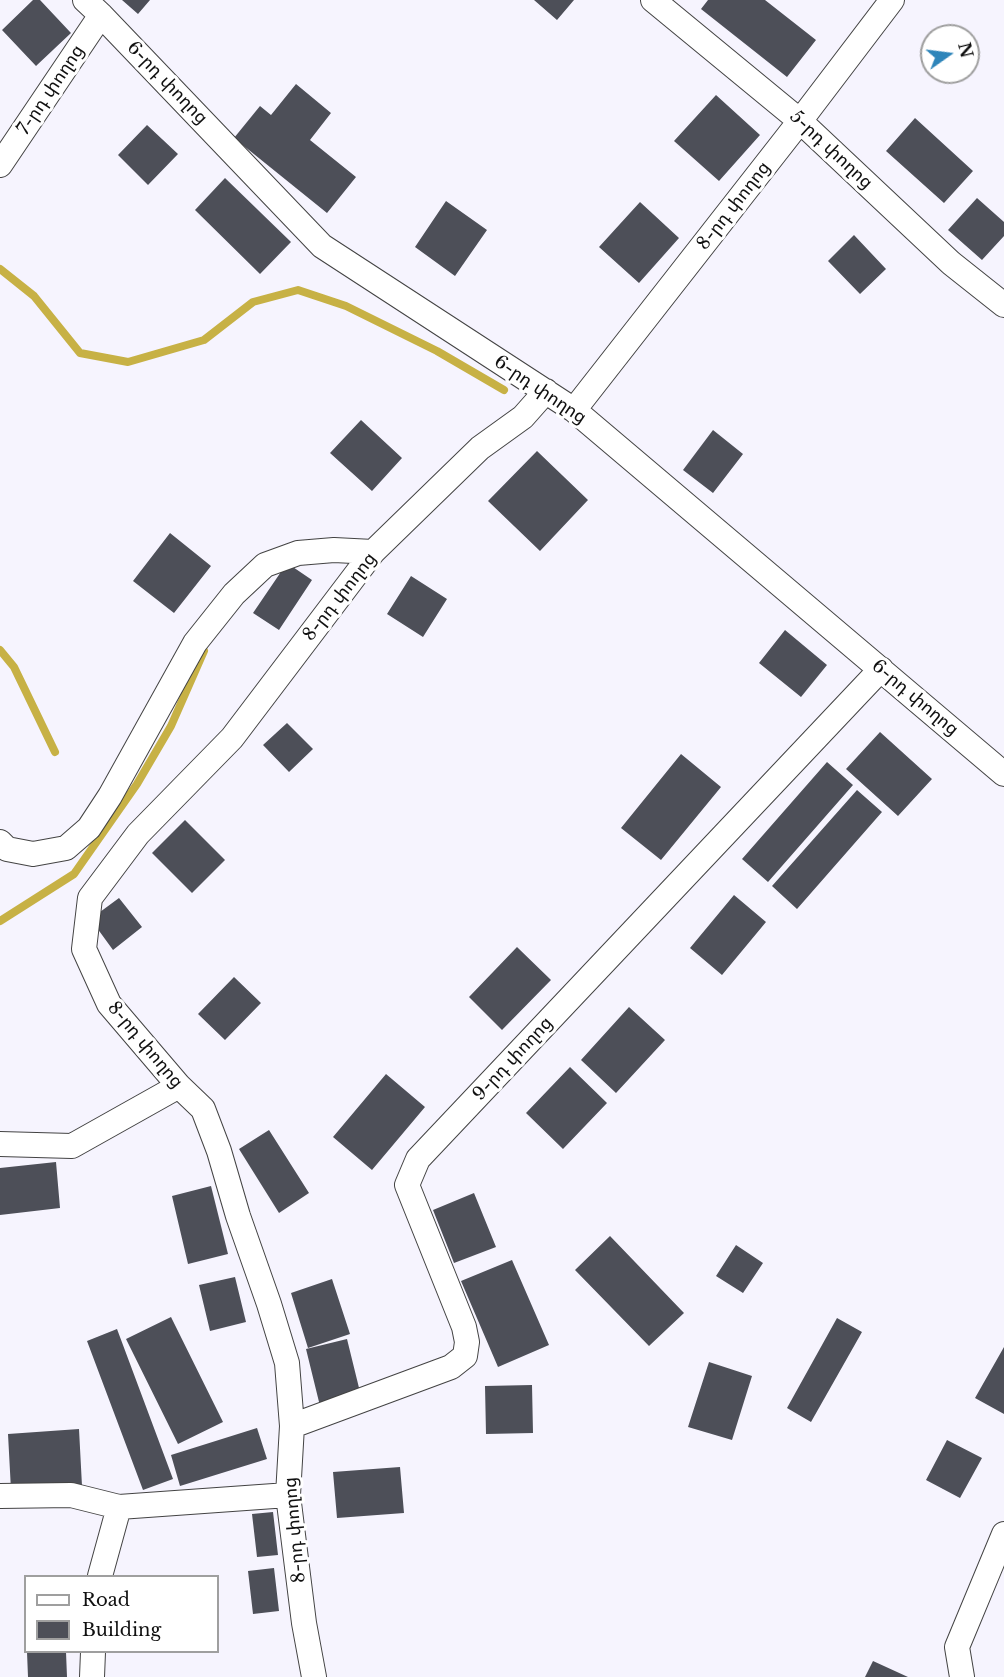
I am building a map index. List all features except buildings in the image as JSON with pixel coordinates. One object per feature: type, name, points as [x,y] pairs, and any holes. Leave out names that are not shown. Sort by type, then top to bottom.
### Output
[{"type":"street","name":"5-րդ փողոց","points":[[653,0],[800,121],[951,263],[1004,305]]},
{"type":"street","name":"8-րդ փողոց","points":[[574,410],[892,0]]},
{"type":"street","name":"7-րդ փողոց","points":[[0,165],[93,7]]},
{"type":"street","name":"6-րդ փողոց","points":[[93,7],[322,246],[574,410],[1004,774]]},
{"type":"street","name":"8-րդ փողոց","points":[[314,1677],[304,1623],[288,1495],[292,1426],[287,1363],[219,1151],[203,1109],[179,1086],[109,1004],[84,949],[90,898],[138,834],[232,738],[373,552],[480,448],[523,417],[546,392]]},
{"type":"street","points":[[0,842],[7,849],[33,854],[66,848],[89,828],[110,796],[195,643],[234,594],[265,565],[297,553],[334,550],[373,552]]},
{"type":"street","name":"9-րդ փողոց","points":[[292,1426],[451,1367],[465,1356],[467,1342],[464,1327],[408,1185],[418,1159],[881,669]]},
{"type":"street","points":[[0,1144],[72,1146],[179,1086]]},
{"type":"street","points":[[0,1496],[70,1495],[119,1507],[288,1495]]},
{"type":"street","points":[[100,1575],[119,1507]]},
{"type":"street","points":[[963,1676],[957,1647],[1004,1534]]},
{"type":"street","points":[[92,1677],[93,1653]]},
{"type":"waterway","points":[[0,269],[34,296],[80,353],[128,362],[204,340],[253,302],[298,290],[346,306],[437,351],[504,390]]},
{"type":"waterway","points":[[0,650],[14,667],[55,752]]},
{"type":"waterway","points":[[0,921],[74,874],[137,784],[171,726],[204,651]]}]
